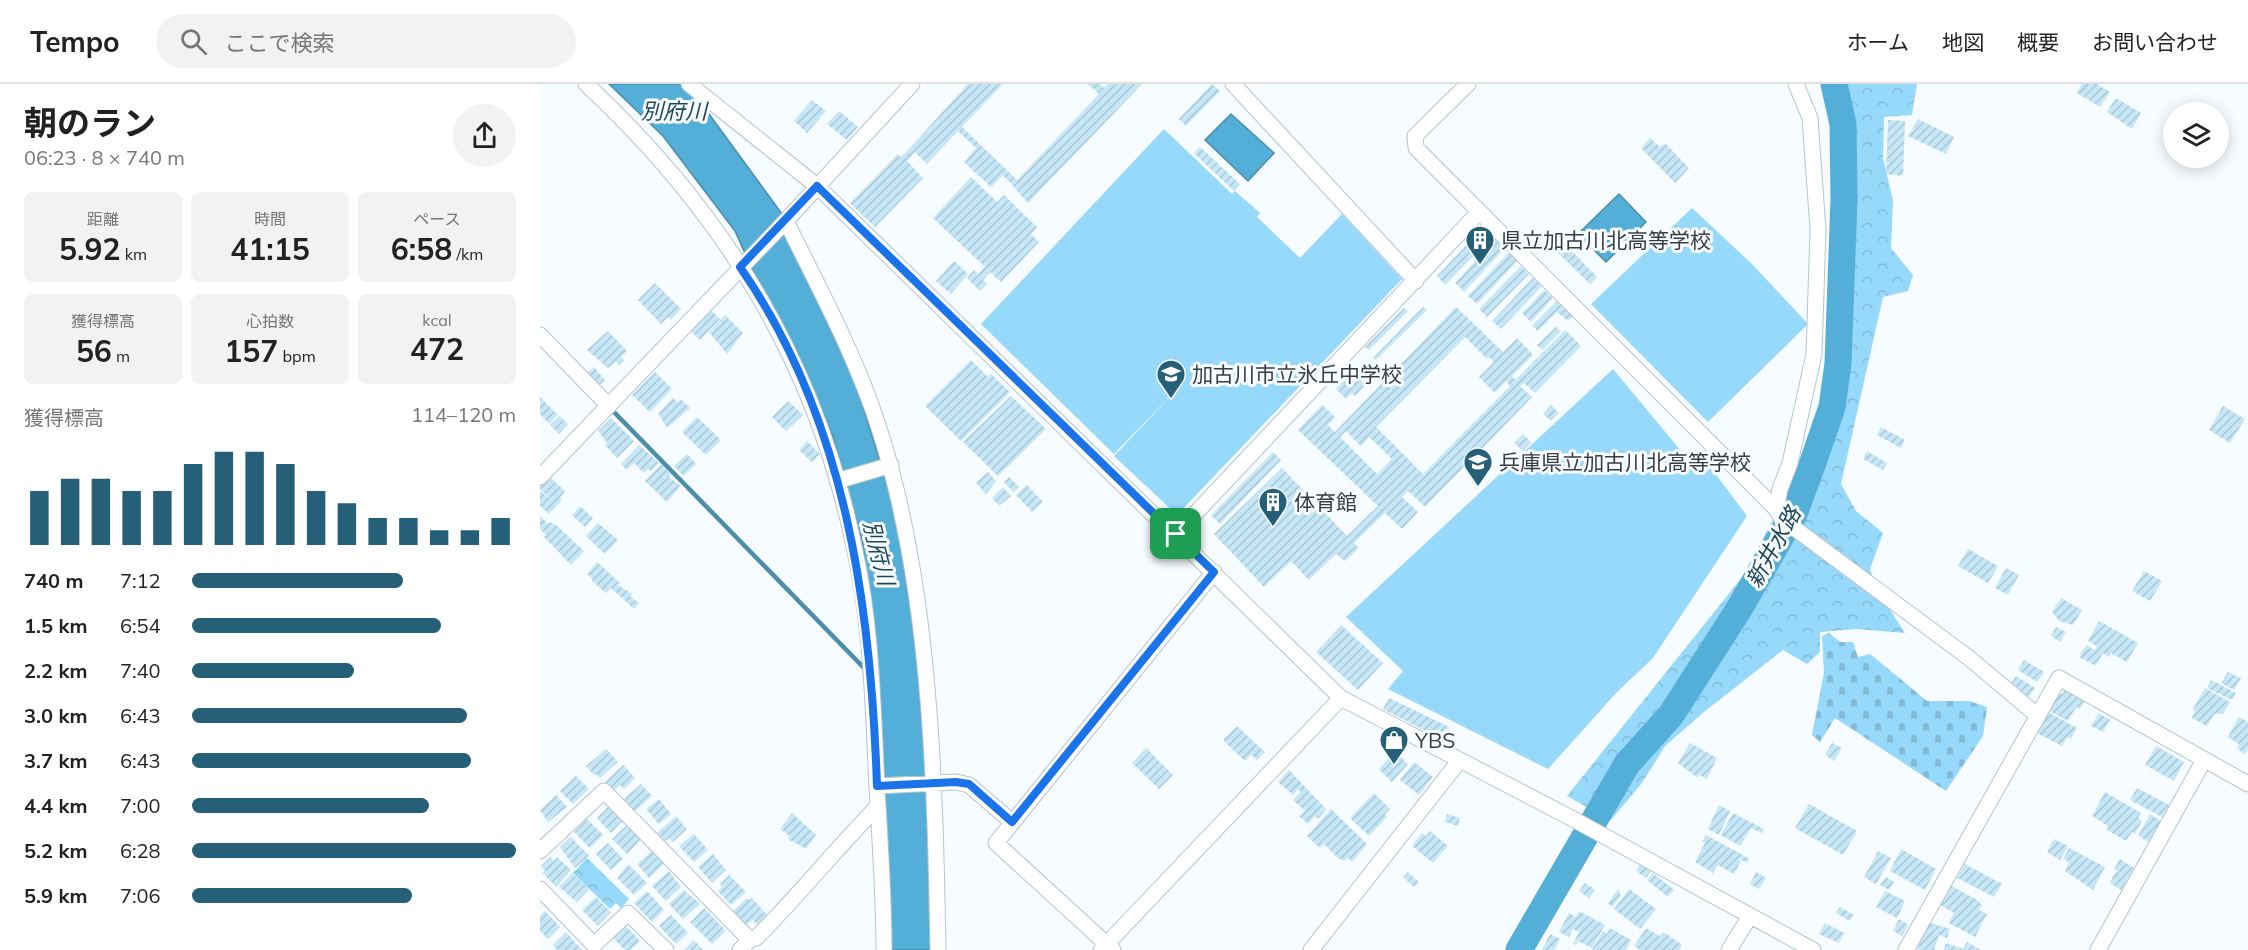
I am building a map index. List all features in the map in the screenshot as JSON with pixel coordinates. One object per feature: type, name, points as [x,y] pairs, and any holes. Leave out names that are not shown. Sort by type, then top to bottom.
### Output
[{"type":"street","points":[[586,84],[663,162],[742,265],[788,347],[821,426],[856,552],[864,603],[877,786],[884,950]]},
{"type":"street","points":[[689,84],[817,186],[1176,534],[1341,698],[1813,950]]},
{"type":"street","points":[[540,477],[783,224],[912,84]]},
{"type":"street","points":[[1233,84],[1416,281]]},
{"type":"street","points":[[1468,84],[1415,136],[1416,148],[1776,509],[1782,519],[1969,658],[2038,716]]},
{"type":"street","points":[[1776,509],[1780,489],[1790,463],[1814,354],[1818,230],[1810,118],[1796,84]]},
{"type":"street","points":[[1176,534],[1479,212]]},
{"type":"street","points":[[783,224],[850,352],[879,425],[891,465],[916,601],[933,784],[938,950]]},
{"type":"street","points":[[540,335],[609,406]]},
{"type":"street","points":[[837,481],[891,465]]},
{"type":"street","points":[[1214,572],[996,843],[1107,948],[1341,698]]},
{"type":"street","points":[[1906,950],[2059,678],[2248,784]]},
{"type":"street","points":[[2098,950],[2204,759]]},
{"type":"street","points":[[1311,950],[1460,760]]},
{"type":"street","points":[[877,786],[956,782],[969,784],[1012,822]]},
{"type":"street","points":[[540,851],[604,791],[745,945],[756,938],[807,887],[824,862],[878,806]]},
{"type":"street","points":[[540,889],[594,945],[628,913],[666,950]]},
{"type":"street","points":[[1729,950],[1750,916]]},
{"type":"green space","points":[[1830,84],[1917,84],[1912,115],[1884,117],[1883,158],[1893,201],[1891,248],[1913,275],[1908,291],[1883,297],[1841,484],[1856,511],[1883,533],[1870,569],[1878,591],[1905,633],[1857,629],[1820,632],[1820,652],[1807,664],[1783,650],[1665,746],[1642,783],[1611,820],[1567,796],[1743,576],[1792,484],[1819,405],[1840,303],[1841,247],[1833,180]]},
{"type":"green space","points":[[1164,129],[1232,194],[1235,191],[1260,213],[1257,217],[1300,258],[1342,214],[1402,279],[1177,515],[1114,456],[1183,383],[1114,454],[981,324]]},
{"type":"green space","points":[[1692,208],[1752,264],[1808,324],[1708,422],[1591,304]]},
{"type":"green space","points":[[1613,369],[1701,475],[1711,468],[1747,516],[1653,658],[1616,693],[1548,769],[1388,689],[1403,671],[1346,617]]},
{"type":"green space","points":[[1829,633],[1840,642],[1853,642],[1858,657],[1870,654],[1927,701],[1969,701],[1987,707],[1983,736],[1946,791],[1835,718],[1820,742],[1812,735],[1824,673],[1822,636]]},
{"type":"green space","points":[[587,858],[629,899],[621,908],[616,903],[610,909],[573,873]]},
{"type":"water","name":"別府川","points":[[609,84],[684,84],[693,92],[782,214],[787,235],[855,381],[894,507],[910,590],[927,760],[931,950],[891,950],[870,600],[862,540],[833,437],[801,360],[752,269],[735,231],[663,136]]},
{"type":"water","points":[[1231,114],[1274,153],[1248,181],[1205,140]]},
{"type":"water","points":[[1619,194],[1646,222],[1606,262],[1578,234]]},
{"type":"building","points":[[968,84],[1003,84],[962,127],[1017,180],[1099,94],[1088,84],[1100,84],[1104,88],[1108,84],[1142,84],[1028,203],[1003,175],[991,187],[964,162],[976,148],[958,131],[927,164],[915,152],[907,161],[923,178],[875,227],[850,203],[898,154],[901,157],[910,148]]},
{"type":"building","points":[[1212,84],[1220,91],[1186,126],[1179,119]]},
{"type":"building","points":[[2082,84],[2097,84],[2110,92],[2100,107],[2077,93]]},
{"type":"building","points":[[2116,98],[2141,113],[2132,129],[2107,112]]},
{"type":"building","points":[[812,100],[826,111],[807,133],[794,121]]},
{"type":"building","points":[[839,111],[858,127],[847,140],[827,124]]},
{"type":"building","points":[[1918,119],[1954,137],[1946,154],[1908,136]]},
{"type":"building","points":[[1888,120],[1905,121],[1903,176],[1886,174]]},
{"type":"building","points":[[1650,138],[1660,147],[1665,143],[1689,168],[1675,183],[1641,148]]},
{"type":"building","points":[[1200,147],[1240,184],[1234,191],[1194,153]]},
{"type":"building","points":[[971,177],[997,202],[1004,195],[1037,227],[1031,234],[1039,242],[1001,282],[990,272],[983,280],[987,284],[980,291],[967,278],[974,270],[978,274],[985,267],[933,218]]},
{"type":"building","points":[[1483,228],[1492,237],[1445,285],[1437,276]]},
{"type":"building","points":[[1559,238],[1597,277],[1590,284],[1551,246]]},
{"type":"building","name":"県立加古川北高等学校","points":[[1495,240],[1505,248],[1464,292],[1455,283]]},
{"type":"building","name":"県立加古川北高等学校","points":[[1509,252],[1518,260],[1477,304],[1468,296]]},
{"type":"building","points":[[954,261],[968,274],[951,294],[936,281]]},
{"type":"building","name":"県立加古川北高等学校","points":[[1521,266],[1529,274],[1487,317],[1479,309]]},
{"type":"building","name":"県立加古川北高等学校","points":[[1533,278],[1542,286],[1501,329],[1492,321]]},
{"type":"building","points":[[655,283],[681,309],[671,320],[668,317],[661,324],[638,300]]},
{"type":"building","name":"県立加古川北高等学校","points":[[1544,290],[1553,298],[1531,322],[1522,313]]},
{"type":"building","points":[[1557,301],[1573,316],[1568,321],[1557,312],[1538,331],[1532,326]]},
{"type":"building","points":[[1423,307],[1427,310],[1376,360],[1373,358]]},
{"type":"building","points":[[1456,307],[1503,352],[1517,338],[1533,355],[1512,376],[1515,380],[1565,330],[1581,346],[1535,393],[1524,383],[1520,386],[1532,397],[1425,507],[1408,491],[1402,497],[1418,512],[1402,529],[1385,513],[1354,543],[1359,548],[1345,561],[1336,554],[1309,580],[1291,561],[1264,587],[1214,534],[1282,468],[1347,536],[1378,506],[1298,430],[1322,405],[1335,417],[1328,425],[1335,432]],"holes":[[[1465,337],[1487,359],[1489,357],[1494,362],[1479,377],[1495,393],[1506,381],[1510,386],[1423,474],[1376,427]],[[1346,431],[1361,446],[1369,437],[1392,459],[1377,474],[1340,437]]]},
{"type":"building","points":[[1404,308],[1408,311],[1369,350],[1365,347]]},
{"type":"building","points":[[710,309],[720,319],[700,340],[690,330]]},
{"type":"building","points":[[725,315],[743,333],[727,354],[709,332]]},
{"type":"building","points":[[1556,327],[1561,331],[1542,350],[1537,345]]},
{"type":"building","points":[[608,331],[627,351],[621,357],[624,360],[619,365],[616,361],[608,368],[587,350]]},
{"type":"building","points":[[971,360],[988,377],[991,374],[1010,392],[961,441],[925,406]]},
{"type":"building","points":[[1361,363],[1374,375],[1355,396],[1352,393],[1346,399],[1336,389]]},
{"type":"building","points":[[594,367],[605,380],[596,388],[585,375]]},
{"type":"building","points":[[655,372],[672,389],[650,412],[632,395]]},
{"type":"building","points":[[1011,396],[1046,429],[998,476],[963,442]]},
{"type":"building","points":[[540,397],[558,415],[549,424],[540,414]]},
{"type":"building","points":[[673,398],[678,402],[681,399],[690,408],[667,428],[658,413]]},
{"type":"building","points":[[788,401],[803,415],[786,431],[772,417]]},
{"type":"building","points":[[1551,405],[1559,413],[1551,421],[1543,414]]},
{"type":"building","points":[[2223,406],[2245,419],[2230,443],[2209,430]]},
{"type":"building","points":[[560,416],[568,424],[559,434],[550,425]]},
{"type":"building","points":[[697,417],[721,440],[706,455],[682,432]]},
{"type":"building","points":[[611,418],[634,441],[617,458],[605,445],[607,443],[598,431]]},
{"type":"building","points":[[1881,427],[1905,440],[1901,448],[1877,435]]},
{"type":"building","points":[[1523,434],[1531,442],[1523,451],[1514,443]]},
{"type":"building","points":[[807,441],[820,454],[812,462],[799,450]]},
{"type":"building","points":[[639,445],[659,463],[651,471],[648,469],[644,473],[634,463],[627,470],[621,464]]},
{"type":"building","points":[[1867,451],[1887,463],[1883,470],[1863,459]]},
{"type":"building","points":[[1273,452],[1281,460],[1220,524],[1211,515]]},
{"type":"building","points":[[687,454],[696,464],[684,476],[674,466]]},
{"type":"building","points":[[661,464],[671,474],[669,477],[681,486],[667,502],[645,481]]},
{"type":"building","points":[[988,472],[996,481],[986,494],[976,483]]},
{"type":"building","points":[[1009,477],[1019,487],[1013,492],[1004,482]]},
{"type":"building","points":[[546,478],[549,481],[551,478],[565,491],[560,498],[562,500],[549,514],[540,506],[540,491],[553,501],[540,489],[540,484]]},
{"type":"building","points":[[1027,485],[1043,502],[1032,512],[1016,495]]},
{"type":"building","points":[[1003,487],[1011,496],[999,506],[992,498]]},
{"type":"building","points":[[580,506],[593,518],[585,527],[572,515]]},
{"type":"building","points":[[540,516],[548,524],[550,522],[556,525],[584,551],[571,565],[544,537],[546,535],[540,529]]},
{"type":"building","points":[[598,523],[618,540],[605,554],[586,536]]},
{"type":"building","points":[[1968,549],[1998,566],[1988,583],[1958,566]]},
{"type":"building","points":[[597,562],[620,583],[618,585],[632,594],[630,596],[639,603],[634,609],[611,588],[606,593],[592,581],[593,579],[587,574]]},
{"type":"building","points":[[2006,568],[2019,575],[2008,595],[1995,588]]},
{"type":"building","points":[[2144,571],[2162,581],[2150,601],[2132,591]]},
{"type":"building","points":[[2061,598],[2082,610],[2073,625],[2059,621],[2052,612]]},
{"type":"building","points":[[2099,621],[2138,643],[2127,662],[2111,653],[2109,657],[2103,653],[2096,666],[2079,657],[2086,645],[2095,650],[2097,646],[2088,641]]},
{"type":"building","points":[[1341,625],[1383,663],[1358,690],[1316,652]]},
{"type":"building","points":[[2056,627],[2066,632],[2060,642],[2051,636]]},
{"type":"building","points":[[2024,660],[2044,672],[2037,682],[2018,670]]},
{"type":"building","points":[[2228,672],[2241,678],[2234,690],[2221,683]]},
{"type":"building","points":[[2016,676],[2035,688],[2029,697],[2010,685]]},
{"type":"building","points":[[2211,680],[2236,693],[2232,700],[2207,688]]},
{"type":"building","points":[[2205,688],[2230,702],[2223,714],[2214,714],[2207,726],[2192,718],[2195,711],[2193,709]]},
{"type":"building","points":[[2065,690],[2085,701],[2080,709],[2076,707],[2068,721],[2049,711],[2059,693],[2062,694]]},
{"type":"building","points":[[1389,698],[1449,727],[1443,740],[1383,709]]},
{"type":"building","points":[[2046,711],[2077,728],[2071,739],[2067,737],[2062,746],[2035,732]]},
{"type":"building","points":[[2099,713],[2110,720],[2103,732],[2091,726]]},
{"type":"building","points":[[2239,717],[2248,722],[2248,750],[2245,754],[2237,749],[2239,744],[2228,737]]},
{"type":"building","points":[[1237,726],[1265,752],[1257,760],[1251,754],[1245,761],[1223,740]]},
{"type":"building","points":[[1690,743],[1717,758],[1707,779],[1699,775],[1698,778],[1678,763]]},
{"type":"building","points":[[1832,743],[1842,748],[1834,761],[1825,755]]},
{"type":"building","points":[[2156,746],[2184,762],[2174,781],[2145,765]]},
{"type":"building","points":[[1146,748],[1173,775],[1159,789],[1132,763]]},
{"type":"building","points":[[606,749],[618,762],[600,778],[586,766]]},
{"type":"building","name":"YBS","points":[[1395,751],[1408,764],[1392,782],[1379,769]]},
{"type":"building","points":[[1414,762],[1433,777],[1419,795],[1400,780]]},
{"type":"building","points":[[623,765],[635,778],[624,789],[620,785],[612,792],[604,783]]},
{"type":"building","points":[[1289,770],[1326,809],[1318,819],[1315,816],[1308,824],[1299,816],[1305,811],[1293,800],[1301,792],[1298,789],[1293,795],[1278,782]]},
{"type":"building","points":[[576,776],[589,789],[573,804],[560,791]]},
{"type":"building","points":[[641,784],[652,796],[635,811],[624,799]]},
{"type":"building","points":[[2137,788],[2169,805],[2162,817],[2130,800]]},
{"type":"building","points":[[2105,792],[2141,813],[2138,818],[2142,821],[2135,834],[2132,832],[2126,841],[2107,830],[2108,826],[2092,816]]},
{"type":"building","points":[[1374,793],[1390,809],[1385,814],[1387,817],[1369,836],[1350,818]]},
{"type":"building","points":[[556,795],[567,807],[548,822],[540,810]]},
{"type":"building","points":[[659,799],[671,814],[659,824],[646,809]]},
{"type":"building","points":[[1809,804],[1857,831],[1843,855],[1795,828]]},
{"type":"building","points":[[610,805],[624,819],[611,833],[597,818]]},
{"type":"building","points":[[1719,805],[1730,811],[1719,835],[1708,829]]},
{"type":"building","points":[[1331,809],[1367,844],[1352,862],[1348,858],[1344,861],[1338,858],[1324,844],[1320,848],[1307,836]]},
{"type":"building","points":[[792,813],[816,835],[806,849],[788,839],[790,836],[780,829]]},
{"type":"building","points":[[1733,813],[1764,829],[1762,833],[1751,828],[1740,846],[1721,835]]},
{"type":"building","points":[[1447,814],[1460,818],[1458,826],[1445,822]]},
{"type":"building","points":[[2150,814],[2161,821],[2149,842],[2138,836]]},
{"type":"building","points":[[676,816],[687,829],[673,842],[669,838],[665,841],[657,833]]},
{"type":"building","points":[[587,819],[603,835],[590,848],[574,832]]},
{"type":"building","points":[[627,825],[641,839],[627,854],[612,839]]},
{"type":"building","points":[[1430,831],[1448,846],[1433,863],[1412,846],[1422,833],[1426,836]]},
{"type":"building","points":[[694,834],[708,850],[694,862],[679,846]]},
{"type":"building","points":[[1706,835],[1750,859],[1747,863],[1738,858],[1741,861],[1734,874],[1718,865],[1713,873],[1695,862],[1705,843],[1702,842]]},
{"type":"building","points":[[571,837],[589,856],[575,868],[560,847]]},
{"type":"building","points":[[2054,839],[2068,846],[2060,860],[2047,852]]},
{"type":"building","points":[[608,843],[623,859],[611,870],[596,854]]},
{"type":"building","points":[[2069,848],[2105,867],[2093,890],[2065,871],[2069,862],[2063,859]]},
{"type":"building","points":[[1901,849],[1936,869],[1925,890],[1890,871]]},
{"type":"building","points":[[652,851],[664,864],[649,878],[637,864]]},
{"type":"building","points":[[1878,851],[1891,858],[1876,884],[1864,877]]},
{"type":"building","points":[[713,854],[726,870],[712,883],[698,867]]},
{"type":"building","points":[[550,857],[554,861],[557,857],[571,870],[556,887],[543,873],[545,871],[541,866]]},
{"type":"building","points":[[2120,859],[2134,868],[2121,890],[2110,883],[2116,871],[2123,874],[2114,869]]},
{"type":"building","points":[[628,864],[647,883],[634,895],[617,878]]},
{"type":"building","points":[[1641,864],[1651,871],[1646,878],[1636,871]]},
{"type":"building","points":[[1965,864],[2002,884],[1994,897],[1957,878]]},
{"type":"building","points":[[669,871],[681,887],[666,901],[652,886]]},
{"type":"building","points":[[1408,872],[1419,882],[1414,887],[1403,877]]},
{"type":"building","points":[[1756,872],[1766,878],[1759,889],[1750,884]]},
{"type":"building","points":[[572,873],[589,889],[577,902],[559,887]]},
{"type":"building","points":[[1653,873],[1674,890],[1668,897],[1647,880]]},
{"type":"building","points":[[729,875],[746,892],[731,905],[718,891],[722,887],[720,884]]},
{"type":"building","points":[[1886,877],[1894,882],[1889,890],[1880,885]]},
{"type":"building","points":[[1585,883],[1595,890],[1589,898],[1579,891]]},
{"type":"building","points":[[1950,885],[1977,900],[1982,905],[1979,910],[1987,914],[1975,937],[1949,923],[1954,913],[1939,904]]},
{"type":"building","points":[[1618,889],[1621,896],[1612,907],[1608,903]]},
{"type":"building","points":[[1629,889],[1656,909],[1640,929],[1614,909]]},
{"type":"building","points":[[684,890],[700,904],[683,919],[669,904]]},
{"type":"building","points":[[647,891],[664,910],[652,922],[634,903]]},
{"type":"building","points":[[1885,891],[1905,901],[1897,918],[1876,907]]},
{"type":"building","points":[[596,897],[611,912],[598,926],[582,910]]},
{"type":"building","points":[[747,898],[749,900],[752,898],[769,917],[759,927],[753,920],[746,925],[733,911]]},
{"type":"building","points":[[1840,907],[1854,915],[1850,921],[1836,913]]},
{"type":"building","points":[[704,908],[726,931],[712,944],[690,922]]},
{"type":"building","points":[[545,911],[560,927],[548,939],[540,931],[540,916]]},
{"type":"building","points":[[1579,911],[1605,925],[1592,948],[1578,941],[1576,945],[1573,944],[1579,932],[1573,929],[1569,937],[1559,932],[1569,913],[1576,917]]},
{"type":"building","points":[[671,915],[688,933],[676,944],[659,926]]},
{"type":"building","points":[[1899,919],[1908,925],[1902,936],[1893,931]]},
{"type":"building","points":[[1927,922],[1950,929],[1947,938],[1939,935],[1934,950],[1917,950]]},
{"type":"building","points":[[1825,923],[1844,933],[1839,943],[1819,934]]},
{"type":"building","points":[[625,925],[640,941],[630,950],[625,950],[612,937]]},
{"type":"building","points":[[1610,928],[1631,940],[1626,950],[1592,950],[1603,931],[1607,934]]},
{"type":"building","points":[[1646,928],[1660,936],[1664,932],[1682,945],[1679,950],[1640,950],[1634,946]]},
{"type":"building","points":[[566,932],[582,950],[557,950],[553,945]]},
{"type":"building","points":[[1550,934],[1560,939],[1554,950],[1542,950]]},
{"type":"building","points":[[694,940],[703,950],[684,950]]},
{"type":"building","points":[[1967,942],[1981,950],[1944,950],[1946,943],[1963,949]]},
{"type":"waterway","name":"新井水路","points":[[1519,950],[1627,764],[1671,715],[1739,609],[1794,514],[1812,465],[1832,407],[1838,364],[1844,199],[1843,124],[1834,84]]},
{"type":"waterway","points":[[613,411],[865,669]]},
{"type":"place","name":"県立加古川北高等学校","points":[[1480,266]]},
{"type":"place","name":"加古川市立氷丘中学校","points":[[1171,400]]},
{"type":"place","name":"兵庫県立加古川北高等学校","points":[[1478,488]]},
{"type":"place","name":"体育館","points":[[1273,528]]},
{"type":"place","name":"YBS","points":[[1394,766]]},
{"type":"route","points":[[817,186],[1176,534],[1214,572],[1012,822],[969,784],[956,782],[877,786],[869,647],[856,552],[848,519],[821,426],[799,373],[784,338],[740,267],[817,186]]}]
